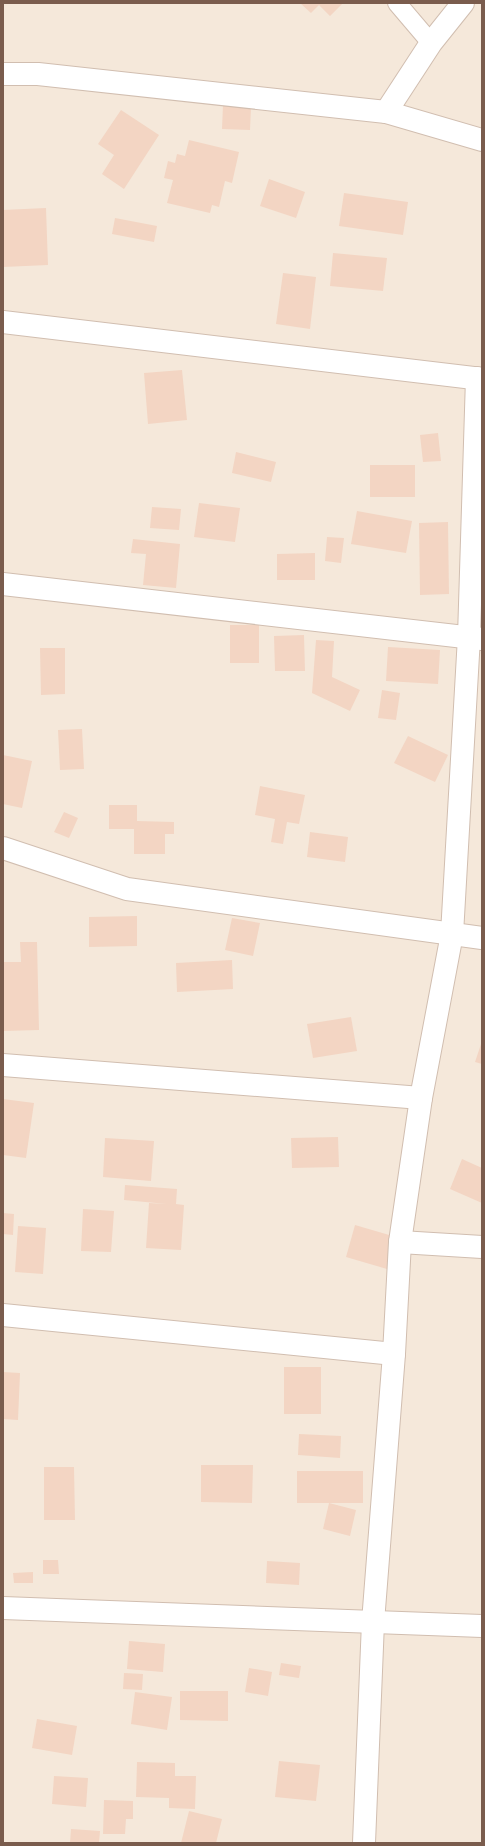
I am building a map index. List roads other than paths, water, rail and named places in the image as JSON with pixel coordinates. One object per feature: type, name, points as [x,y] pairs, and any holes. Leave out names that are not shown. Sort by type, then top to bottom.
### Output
[{"type":"street","points":[[386,112],[431,43],[464,3]]},
{"type":"street","points":[[3,74],[38,74],[386,112],[482,140]]},
{"type":"street","points":[[3,322],[480,379],[476,638],[452,934],[421,1098],[400,1242],[394,1354],[373,1622],[364,1843]]},
{"type":"street","points":[[3,584],[476,638]]},
{"type":"street","points":[[3,848],[127,889],[482,938]]},
{"type":"street","points":[[3,1065],[421,1098]]},
{"type":"street","points":[[400,1242],[482,1247]]},
{"type":"street","points":[[3,1315],[394,1354]]},
{"type":"street","points":[[3,1608],[482,1626]]},
{"type":"lane","points":[[397,3],[431,43]]}]
